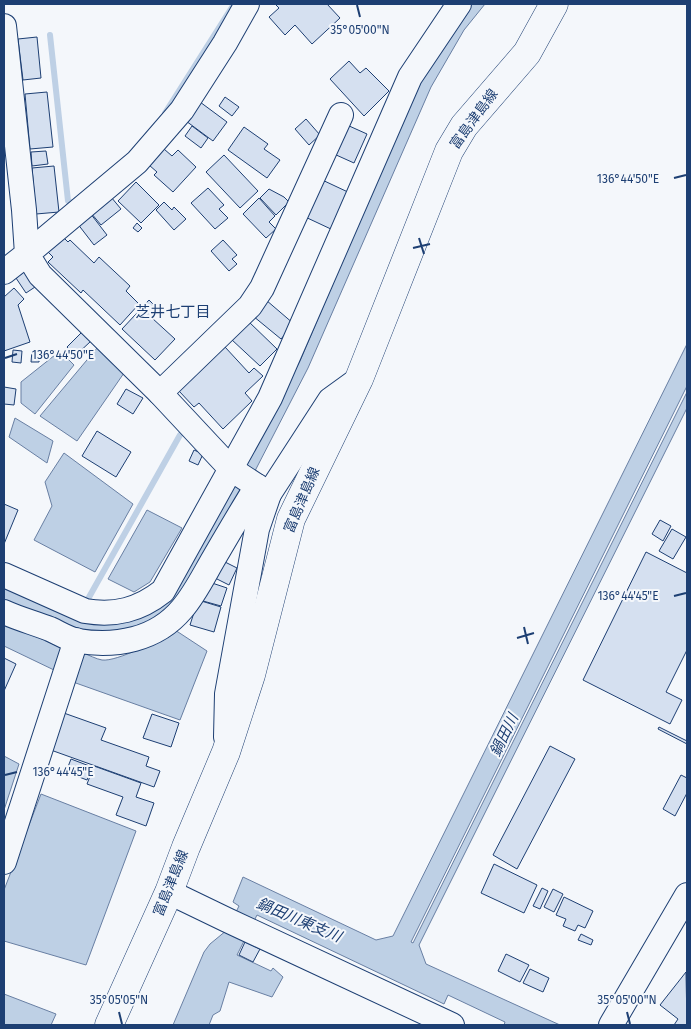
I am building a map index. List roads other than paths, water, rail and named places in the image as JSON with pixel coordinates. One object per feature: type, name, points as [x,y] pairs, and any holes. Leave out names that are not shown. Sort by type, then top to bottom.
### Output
[{"type":"main road","name":"富島津島線","points":[[108,1025],[169,892],[226,752],[251,675],[291,519],[359,379],[449,152],[464,126],[527,53],[554,4]]},
{"type":"street","points":[[4,272],[137,162],[182,110],[225,44],[247,4]]},
{"type":"street","points":[[4,575],[85,611],[112,614],[138,607],[151,601],[163,591],[270,398],[410,77],[459,4]]},
{"type":"street","points":[[4,26],[27,254],[40,275],[160,393],[231,469],[259,488]]},
{"type":"street","points":[[160,393],[250,306],[262,288],[341,115]]},
{"type":"street","points":[[4,612],[76,640],[100,643],[127,641],[148,635],[167,623],[181,610],[196,589],[259,488],[330,400],[359,379]]},
{"type":"street","points":[[226,752],[227,694],[256,529],[259,488]]},
{"type":"street","points":[[4,862],[76,640]]},
{"type":"street","points":[[169,892],[452,1025]]},
{"type":"street","points":[[612,1025],[687,896]]},
{"type":"water","points":[[470,4],[485,4],[464,30],[431,87],[308,368],[239,502],[194,583],[143,632],[94,636],[4,604],[4,588],[143,615],[271,415],[300,361],[424,72]]},
{"type":"water","points":[[687,344],[687,386],[411,942],[413,943],[687,392],[687,408],[419,945],[426,964],[560,1025],[504,1025],[505,1022],[448,995],[444,1004],[257,915],[237,955],[271,971],[273,968],[283,977],[272,997],[229,982],[220,1011],[213,1015],[209,1025],[173,1025],[204,952],[210,944],[227,930],[239,906],[233,902],[243,877],[376,940],[393,936]]},
{"type":"water","points":[[97,348],[124,373],[77,441],[40,416]]},
{"type":"water","points":[[60,351],[74,365],[35,414],[21,403],[21,382]]},
{"type":"water","points":[[15,418],[53,441],[47,463],[9,437]]},
{"type":"water","points":[[64,453],[133,504],[95,572],[34,540],[52,506],[45,482]]},
{"type":"water","points":[[147,510],[182,528],[150,582],[134,592],[108,579]]},
{"type":"water","points":[[4,621],[61,648],[54,670],[4,646]]},
{"type":"water","points":[[175,630],[207,651],[180,720],[73,682],[83,653],[102,660],[109,660],[139,649]]},
{"type":"water","points":[[4,756],[19,764],[4,810]]},
{"type":"water","points":[[41,794],[136,831],[86,965],[4,941],[4,890]]},
{"type":"water","points":[[4,994],[56,1014],[51,1025],[4,1025]]},
{"type":"waterway","points":[[165,113],[234,4]]},
{"type":"waterway","points":[[50,35],[68,201],[73,203],[76,200]]},
{"type":"waterway","points":[[88,599],[180,435]]},
{"type":"district","name":"芝井七丁目","points":[[173,312]]},
{"type":"water label","name":"鍋田川","points":[[504,735]]},
{"type":"water label","name":"鍋田川東支川","points":[[299,920]]}]
